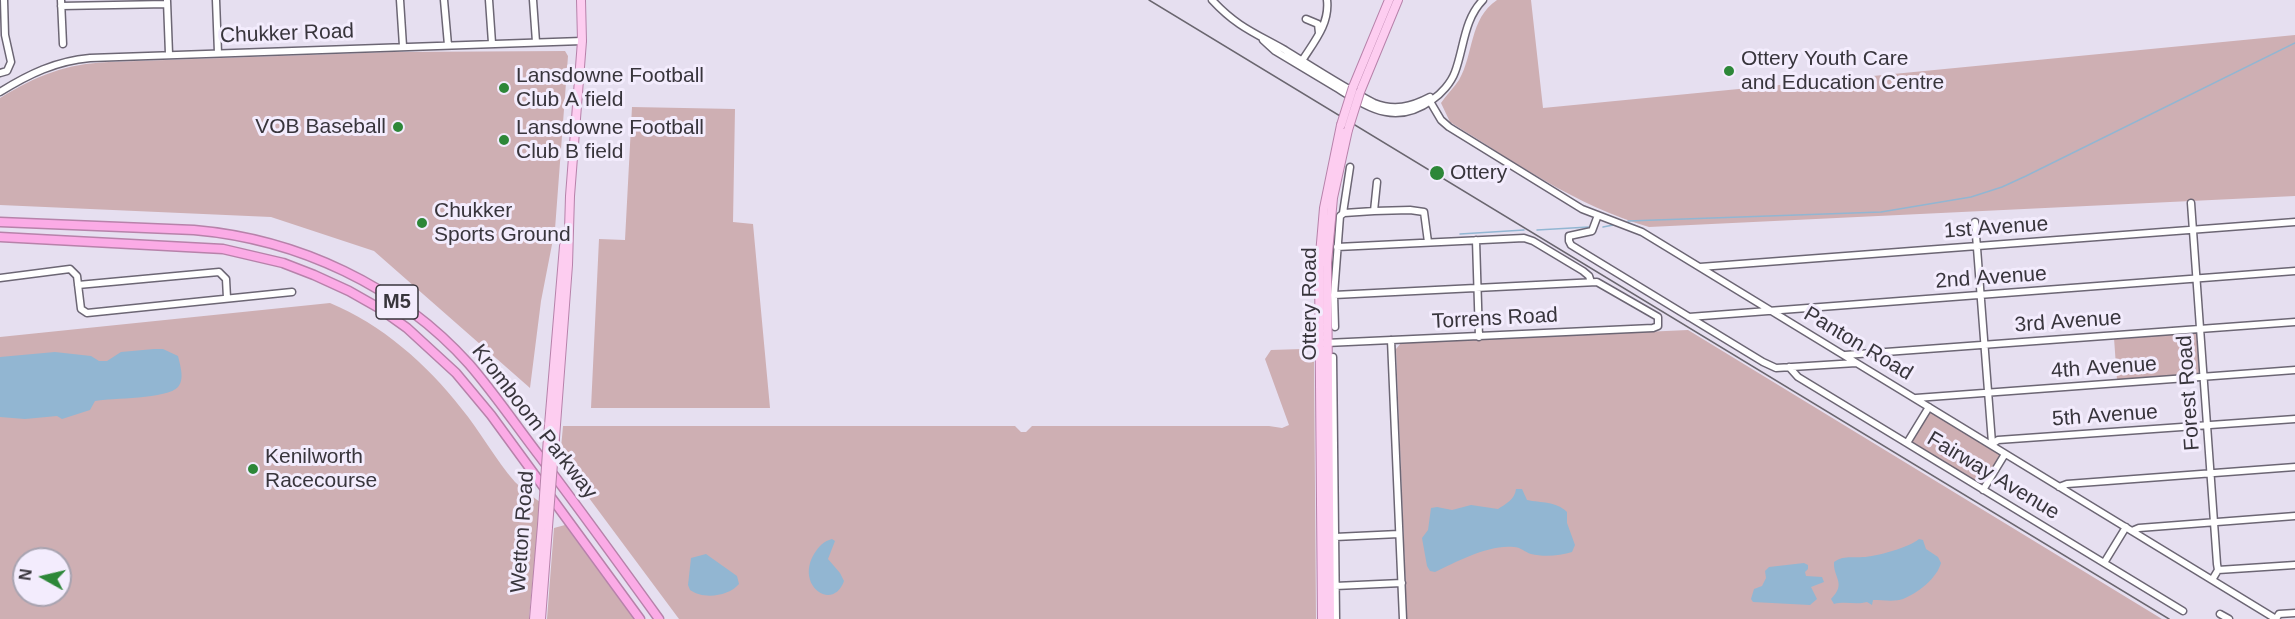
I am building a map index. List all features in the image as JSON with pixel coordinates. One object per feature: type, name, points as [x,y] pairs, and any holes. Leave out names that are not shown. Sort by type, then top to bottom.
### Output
[{"type":"highway","name":"Kromboom Parkway","points":[[0,222],[225,234],[289,249],[358,278],[418,317],[468,363],[659,619]]},
{"type":"highway","name":"Kromboom Parkway","points":[[0,237],[223,249],[283,263],[314,274],[379,308],[407,328],[456,373],[491,416],[639,619]]},
{"type":"main road","name":"Wetton Road","points":[[541,619],[551,437],[568,265],[570,196],[582,41],[581,0]]},
{"type":"main road","name":"Ottery Road","points":[[1329,619],[1324,343],[1318,277],[1322,232],[1329,178],[1356,89],[1389,0]]},
{"type":"main road","name":"Ottery Road","points":[[1356,89],[1398,0]]},
{"type":"main road","name":"Ottery Road","points":[[1322,619],[1324,343]]},
{"type":"main road","name":"Wetton Road","points":[[534,619],[545,526]]},
{"type":"street","points":[[0,72],[10,68],[11,62],[5,35],[4,0]]},
{"type":"street","points":[[216,0],[218,52]]},
{"type":"street","points":[[400,0],[403,46]]},
{"type":"street","points":[[444,0],[448,45]]},
{"type":"street","points":[[489,0],[492,43]]},
{"type":"street","points":[[533,0],[536,42]]},
{"type":"street","points":[[1212,0],[1237,24],[1263,40],[1275,51],[1300,63],[1365,106],[1380,112],[1409,111],[1441,93]]},
{"type":"street","points":[[1218,7],[1223,0]]},
{"type":"street","points":[[1300,63],[1326,19],[1327,0]]},
{"type":"street","points":[[1436,112],[1436,103],[1453,77],[1470,21],[1483,0]]},
{"type":"street","points":[[63,44],[61,3],[167,2],[169,54]]},
{"type":"street","points":[[1306,19],[1318,24],[1319,33]]},
{"type":"street","name":"Chukker Road","points":[[0,92],[28,74],[64,62],[90,58],[582,41]]},
{"type":"street","points":[[1428,100],[1447,81],[1457,64]]},
{"type":"street","name":"Panton Road","points":[[1428,100],[1449,128],[1578,207],[1634,228],[2276,619]]},
{"type":"street","points":[[1335,327],[1337,247],[1340,216],[1350,167]]},
{"type":"street","points":[[1374,211],[1377,182]]},
{"type":"street","name":"Forest Road","points":[[2191,203],[2218,570]]},
{"type":"street","points":[[1342,213],[1410,210],[1424,212],[1428,242]]},
{"type":"street","points":[[1598,215],[1592,231],[1572,235],[1569,241],[1582,252],[1770,367],[1856,363]]},
{"type":"street","points":[[1975,222],[1991,444]]},
{"type":"street","name":"1st Avenue","points":[[1700,267],[2295,222]]},
{"type":"street","points":[[1334,295],[1591,282],[1589,276],[1583,271],[1527,238],[1337,247]]},
{"type":"street","points":[[1476,240],[1479,337]]},
{"type":"street","points":[[0,278],[70,269],[77,276],[81,309],[87,313],[292,292]]},
{"type":"street","name":"2nd Avenue","points":[[1689,317],[2295,271]]},
{"type":"street","points":[[78,285],[219,272],[226,279],[227,298]]},
{"type":"street","name":"Torrens Road","points":[[1324,343],[1479,337],[1658,326],[1660,322],[1658,317],[1603,283],[1591,282]]},
{"type":"street","points":[[1754,312],[1758,308],[1758,303]]},
{"type":"street","name":"3rd Avenue","points":[[1844,355],[2295,322]]},
{"type":"street","points":[[1391,340],[1403,619]]},
{"type":"street","points":[[1333,357],[1336,619]]},
{"type":"street","name":"Fairway Avenue","points":[[1789,367],[1798,377],[2183,611]]},
{"type":"street","name":"4th Avenue","points":[[1915,398],[2295,370]]},
{"type":"street","points":[[1906,442],[1929,407]]},
{"type":"street","name":"5th Avenue","points":[[1991,444],[1998,441],[2295,419]]},
{"type":"street","points":[[1983,489],[2005,454]]},
{"type":"street","points":[[2059,487],[2067,484],[2295,467]]},
{"type":"street","points":[[2104,563],[2129,529],[2295,516]]},
{"type":"street","points":[[1335,537],[1399,534]]},
{"type":"street","points":[[2212,580],[2218,570],[2295,565]]},
{"type":"street","points":[[1335,586],[1402,583]]},
{"type":"street","points":[[2276,619],[2279,614],[2295,613]]},
{"type":"street","points":[[2220,614],[2229,619]]},
{"type":"shaded area","points":[[1497,0],[1531,0],[1543,108],[2295,35],[2295,196],[1649,227],[1622,218],[1571,195],[1521,167],[1450,122],[1441,103],[1464,70],[1481,17]]},
{"type":"shaded area","name":"Chukker Sports Ground","points":[[565,51],[568,56],[555,229],[541,301],[530,388],[374,251],[271,217],[0,205],[0,98],[40,77],[65,68],[109,62],[393,52]]},
{"type":"shaded area","points":[[632,107],[735,109],[733,222],[753,224],[770,408],[591,408],[599,239],[625,240]]},
{"type":"shaded area","name":"Kenilworth Racecourse","points":[[330,303],[367,322],[418,361],[448,392],[515,482],[540,502],[529,619],[0,619],[0,337]]},
{"type":"shaded area","points":[[1688,330],[2162,619],[1407,619],[1396,349],[1401,343]]},
{"type":"shaded area","points":[[2197,331],[2201,374],[2117,380],[2114,338]]},
{"type":"shaded area","points":[[1302,349],[1314,362],[1316,619],[679,619],[560,459],[563,426],[1015,426],[1021,432],[1026,432],[1032,426],[1269,426],[1282,428],[1289,425],[1265,359],[1271,350]]},
{"type":"shaded area","points":[[1929,407],[2005,454],[1983,490],[1907,443]]},
{"type":"shaded area","points":[[565,525],[634,619],[547,619],[554,528]]},
{"type":"water","points":[[163,349],[178,356],[181,380],[178,387],[172,391],[152,396],[95,401],[90,410],[62,419],[57,416],[25,419],[0,417],[0,357],[55,352],[91,356],[99,361],[107,361],[121,352]]},
{"type":"water","points":[[1516,489],[1522,489],[1527,500],[1553,504],[1567,512],[1567,523],[1575,545],[1572,552],[1541,556],[1516,547],[1494,548],[1435,572],[1430,571],[1422,538],[1428,530],[1431,508],[1452,510],[1471,505],[1498,509],[1512,498]]},
{"type":"water","points":[[832,539],[835,541],[828,559],[844,581],[839,590],[825,595],[812,585],[809,566],[818,549]]},
{"type":"water","points":[[1919,539],[1923,540],[1926,549],[1938,557],[1941,563],[1939,569],[1921,589],[1900,600],[1873,600],[1872,605],[1867,602],[1834,604],[1831,599],[1839,584],[1834,562],[1844,558],[1868,557],[1884,553]]},
{"type":"water","points":[[706,554],[737,576],[739,584],[735,588],[723,594],[709,596],[690,590],[688,585],[691,558]]},
{"type":"water","points":[[1804,563],[1808,565],[1806,576],[1822,577],[1824,582],[1811,587],[1817,599],[1810,605],[1753,602],[1751,599],[1754,589],[1762,586],[1766,578],[1765,571],[1769,567]]},
{"type":"waterway","points":[[1628,221],[1881,212],[1971,197],[2026,176],[2295,43]]},
{"type":"waterway","points":[[1603,227],[1613,225]]},
{"type":"waterway","points":[[1537,230],[1589,227]]},
{"type":"waterway","points":[[1460,234],[1524,230]]},
{"type":"railway","points":[[1149,0],[2169,619]]},
{"type":"place","name":"Ottery Youth Care and Education Centre","points":[[1729,71]]},
{"type":"place","name":"Lansdowne Football Club A field","points":[[504,88]]},
{"type":"place","name":"VOB Baseball","points":[[398,127]]},
{"type":"place","name":"Lansdowne Football Club B field","points":[[504,140]]},
{"type":"place","name":"Ottery","points":[[1437,173]]},
{"type":"place","name":"Chukker Sports Ground","points":[[422,223]]},
{"type":"place","name":"Kenilworth Racecourse","points":[[253,469]]}]
